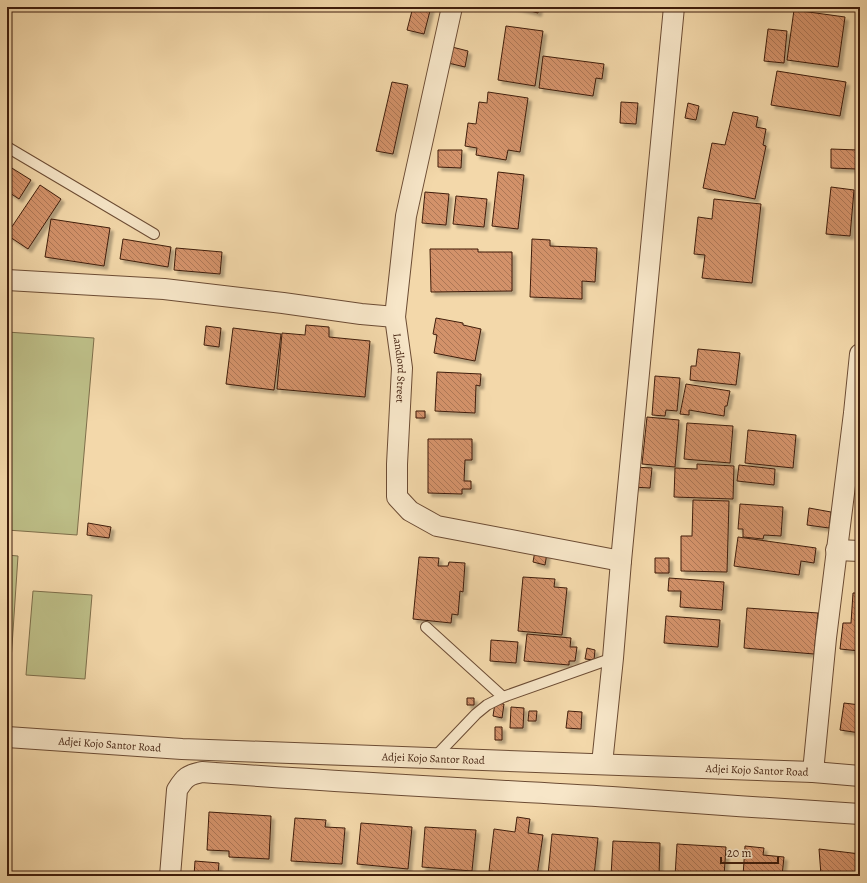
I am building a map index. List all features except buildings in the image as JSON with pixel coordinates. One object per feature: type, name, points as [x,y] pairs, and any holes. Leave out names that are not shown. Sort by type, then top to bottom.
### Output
[{"type":"street","name":"Landlord Street","points":[[452,7],[406,216],[395,316],[402,368],[397,464],[397,497],[410,512],[437,526],[621,562]]},
{"type":"street","points":[[602,764],[674,7]]},
{"type":"street","points":[[7,280],[164,289],[360,314],[395,316]]},
{"type":"street","points":[[813,772],[826,638],[860,354]]},
{"type":"street","points":[[836,550],[860,551]]},
{"type":"street","name":"Adjei Kojo Santor Road","points":[[7,737],[182,749],[813,772],[860,776]]},
{"type":"street","points":[[170,876],[177,790],[184,780],[191,775],[202,772],[860,814]]},
{"type":"lane","points":[[7,147],[154,234]]},
{"type":"lane","points":[[426,627],[503,697]]},
{"type":"lane","points":[[434,758],[476,714],[487,705],[503,697],[613,658]]},
{"type":"green space","points":[[7,332],[94,338],[77,535],[7,530]]},
{"type":"green space","points":[[7,555],[18,556],[10,676],[7,676]]},
{"type":"green space","points":[[33,591],[92,595],[85,679],[26,675]]}]
